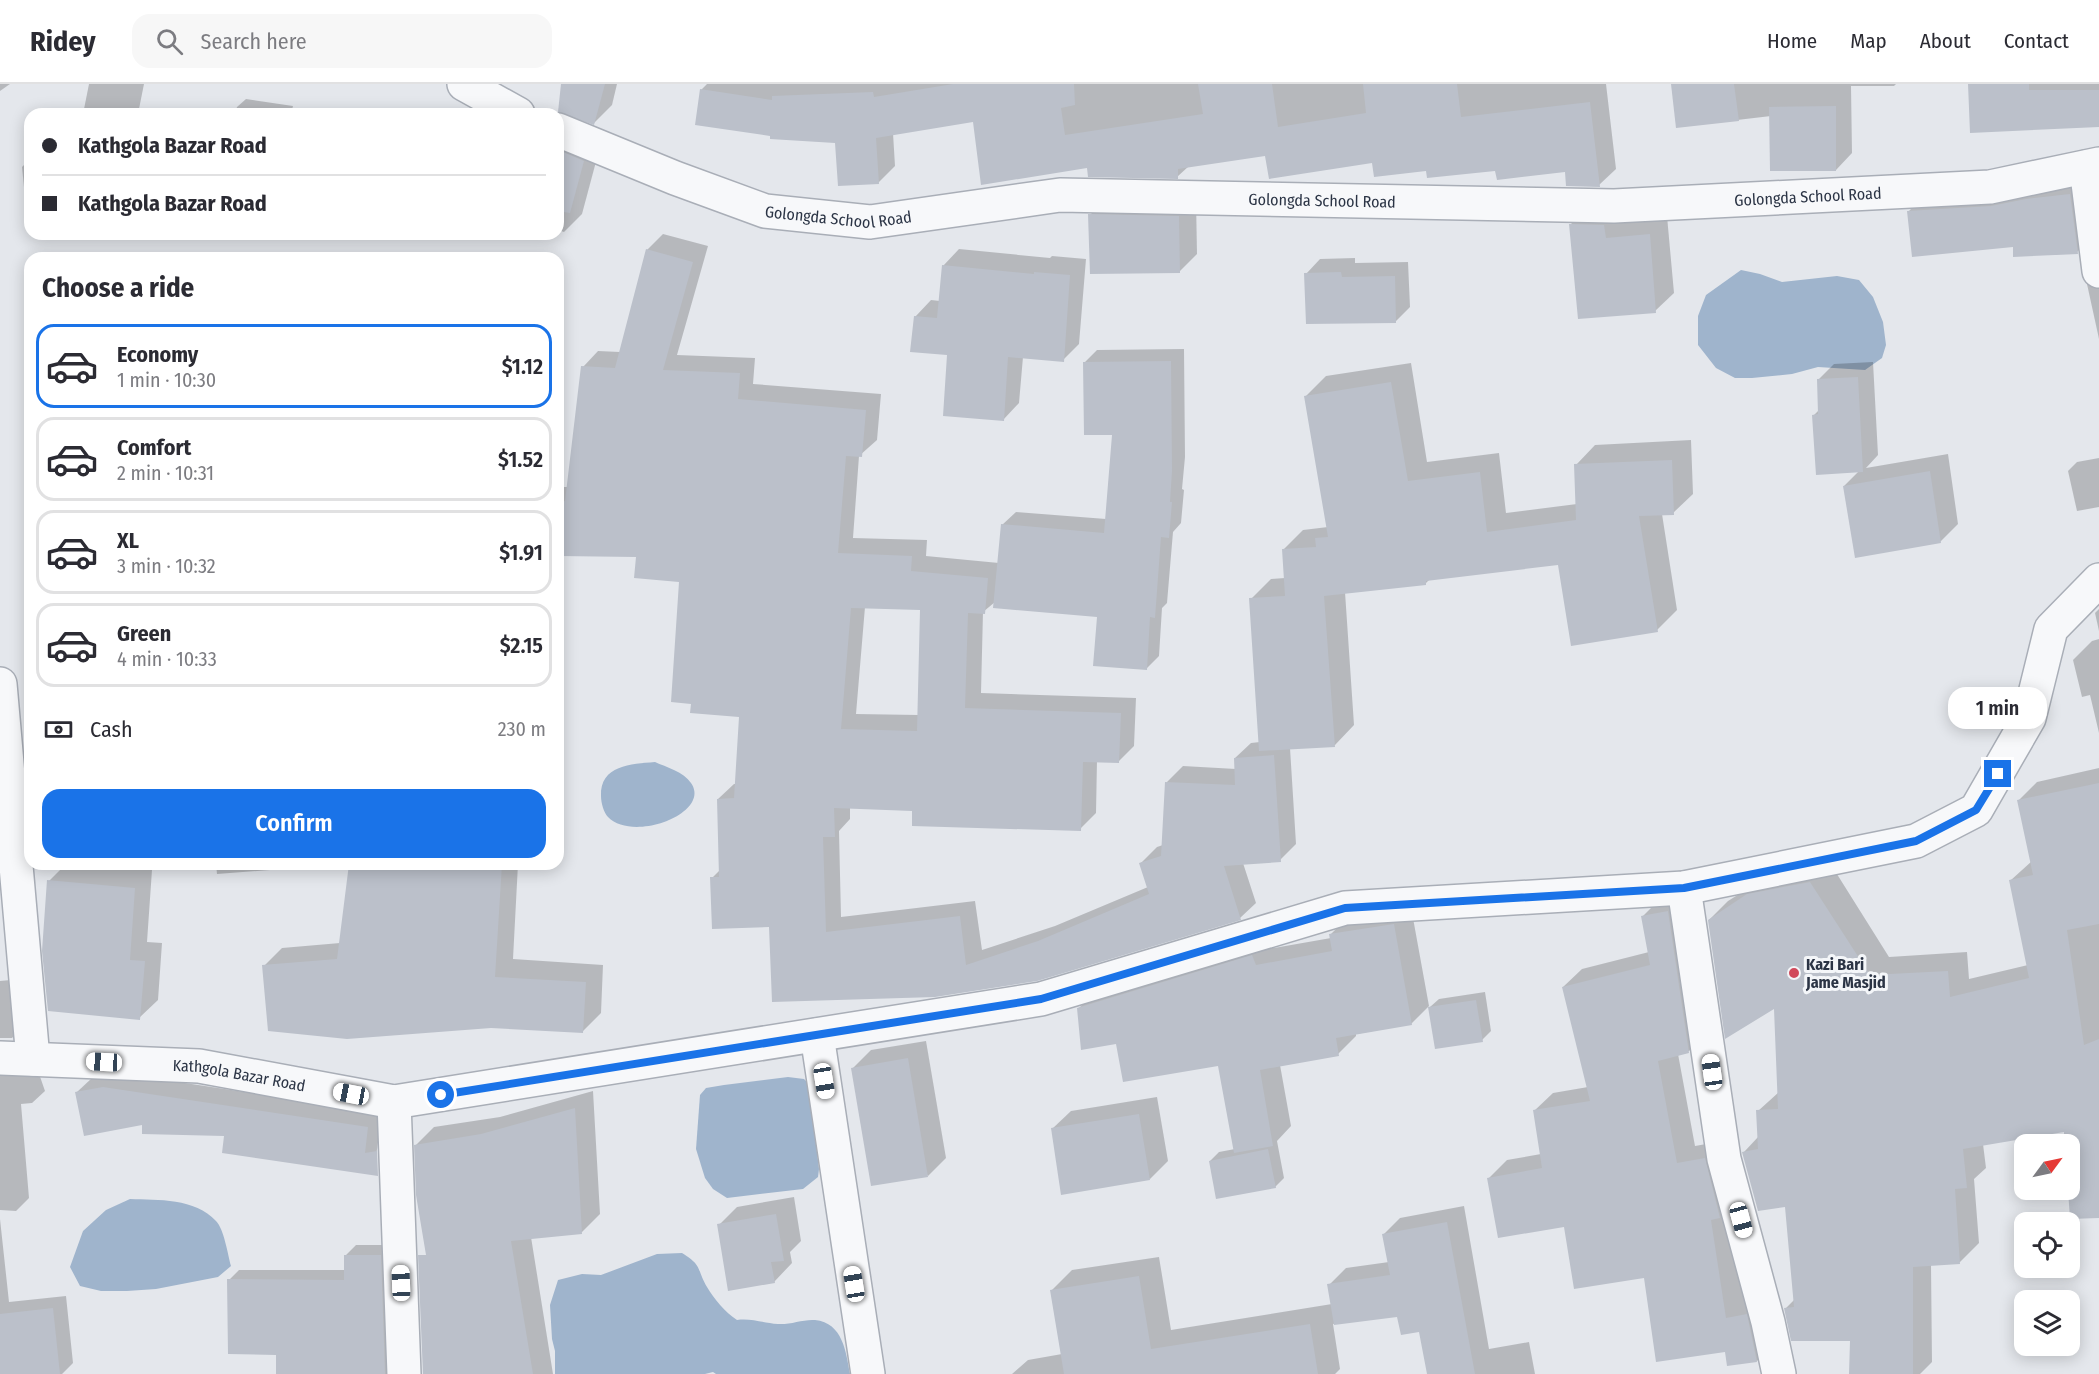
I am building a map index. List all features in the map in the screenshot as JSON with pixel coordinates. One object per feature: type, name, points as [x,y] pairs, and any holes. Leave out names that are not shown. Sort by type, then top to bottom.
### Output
[{"type":"street","points":[[464,84],[507,108]]},
{"type":"street","name":"Golongda School Road","points":[[564,132],[675,178],[765,211],[870,222],[1060,195],[1614,206],[1990,187],[2092,165]]},
{"type":"street","points":[[2092,165],[2099,271]]},
{"type":"street","name":"Kathgola Bazar Road","points":[[0,1058],[199,1066],[394,1102],[1041,999],[1345,908],[1684,888],[1916,841],[1976,810],[2029,718],[2051,629],[2099,580]]},
{"type":"street","points":[[0,684],[33,1059]]},
{"type":"street","points":[[1684,888],[1724,1159],[1768,1322],[1779,1374]]},
{"type":"street","points":[[817,1035],[868,1374]]},
{"type":"street","points":[[394,1102],[404,1374]]},
{"type":"water","points":[[1741,270],[1782,282],[1837,276],[1859,280],[1873,297],[1883,322],[1886,345],[1882,358],[1865,370],[1818,367],[1792,374],[1752,378],[1735,378],[1716,368],[1698,345],[1698,316],[1706,295]]},
{"type":"water","points":[[655,762],[688,779],[694,794],[690,805],[681,814],[651,826],[634,827],[620,824],[608,817],[601,799],[602,786],[611,772],[627,765]]},
{"type":"water","points":[[788,1077],[804,1079],[809,1084],[818,1177],[803,1189],[727,1198],[713,1189],[705,1178],[696,1149],[700,1095],[706,1088]]},
{"type":"water","points":[[130,1199],[187,1204],[207,1213],[219,1225],[231,1266],[218,1277],[156,1289],[101,1291],[80,1286],[70,1267],[83,1231],[106,1210]]},
{"type":"water","points":[[682,1253],[696,1264],[713,1296],[737,1320],[783,1324],[815,1320],[832,1327],[842,1340],[850,1374],[716,1374],[713,1372],[705,1374],[555,1374],[550,1305],[558,1280],[582,1274],[601,1275],[657,1254]]},
{"type":"building","points":[[561,84],[605,84],[594,125],[564,114],[564,108],[558,108]]},
{"type":"building","points":[[953,84],[1074,84],[1075,105],[1061,108],[1065,135],[1203,114],[1198,84],[1272,84],[1278,127],[1366,113],[1363,84],[1457,84],[1461,117],[1590,102],[1600,187],[1566,186],[1565,172],[1497,180],[1495,171],[1427,178],[1426,171],[1374,177],[1372,163],[1269,179],[1265,156],[1178,169],[1178,179],[1088,177],[1087,168],[981,185],[973,122],[876,138],[879,184],[838,186],[835,143],[770,139],[770,136],[695,125],[700,89],[772,100],[772,96],[873,92],[874,97]]},
{"type":"building","points":[[1671,84],[1734,84],[1739,121],[1676,128]]},
{"type":"building","points":[[1968,84],[2029,84],[2029,90],[2099,90],[2099,127],[1970,133]]},
{"type":"building","points":[[1836,106],[1836,171],[1770,171],[1769,107]]},
{"type":"building","points":[[564,153],[584,161],[570,213],[564,212]]},
{"type":"building","points":[[2070,194],[2078,254],[2013,257],[2013,247],[1912,257],[1907,211],[1991,206]]},
{"type":"building","points":[[1088,214],[1179,216],[1180,273],[1090,274]]},
{"type":"building","points":[[1569,224],[1604,225],[1606,238],[1650,234],[1656,313],[1578,319]]},
{"type":"building","points":[[646,249],[693,262],[663,370],[740,373],[738,399],[866,410],[862,457],[846,456],[838,553],[912,556],[911,571],[988,578],[985,614],[968,613],[965,708],[1121,713],[1119,763],[1083,762],[1081,831],[912,826],[912,811],[834,808],[835,837],[823,837],[826,932],[960,916],[966,965],[1038,941],[1149,894],[1139,863],[1161,856],[1165,782],[1235,785],[1234,758],[1274,755],[1281,862],[1224,866],[1241,920],[1037,981],[935,997],[772,1002],[769,927],[712,929],[710,877],[719,877],[717,799],[734,798],[739,717],[690,713],[691,704],[671,702],[679,582],[634,578],[636,557],[564,556],[564,501],[581,366],[615,368]],"holes":[[[851,608],[920,610],[917,731],[841,729]]]},
{"type":"building","points":[[942,265],[1034,274],[1034,272],[1070,275],[1064,362],[1008,357],[1004,421],[943,416],[947,355],[910,352],[914,316],[937,318]]},
{"type":"building","points":[[1341,272],[1342,277],[1395,276],[1396,323],[1306,324],[1304,273]]},
{"type":"building","points":[[1171,361],[1170,502],[1172,502],[1169,538],[1161,537],[1155,618],[1150,617],[1147,670],[1093,666],[1097,617],[993,608],[1001,524],[1104,533],[1112,435],[1084,435],[1083,362]]},
{"type":"building","points":[[1858,377],[1863,472],[1816,475],[1812,415],[1818,414],[1817,379]]},
{"type":"building","points":[[1391,382],[1408,481],[1480,472],[1487,532],[1576,520],[1574,464],[1672,460],[1674,515],[1639,516],[1658,632],[1571,646],[1558,565],[1426,581],[1426,585],[1324,596],[1335,747],[1259,751],[1249,598],[1285,596],[1282,549],[1316,547],[1315,538],[1328,537],[1304,396]]},
{"type":"building","points":[[1930,471],[1941,543],[1855,558],[1843,486]]},
{"type":"building","points":[[2099,783],[2099,924],[2067,930],[2084,1045],[2099,1039],[2099,1218],[2080,1219],[2080,1212],[2070,1212],[2069,1200],[2080,1200],[2080,1134],[2064,1134],[2064,1132],[2014,1134],[2014,1140],[1963,1149],[1967,1188],[1955,1189],[1960,1264],[1913,1267],[1913,1374],[1849,1374],[1850,1341],[1791,1341],[1784,1308],[1794,1307],[1785,1207],[1758,1211],[1742,1152],[1758,1149],[1756,1110],[1778,1109],[1774,1009],[1725,1039],[1708,920],[1747,894],[1810,882],[1870,975],[1948,971],[1950,997],[2029,978],[2009,880],[2033,875],[2017,800]]},
{"type":"building","points":[[348,870],[502,870],[495,977],[586,982],[583,1033],[491,1028],[347,1039],[268,1031],[262,965],[337,959]]},
{"type":"building","points":[[47,880],[135,888],[130,960],[145,961],[140,1020],[48,1011],[42,951]]},
{"type":"building","points":[[1668,911],[1689,1053],[1658,1061],[1677,1163],[1705,1158],[1720,1218],[1711,1220],[1726,1318],[1747,1314],[1757,1362],[1727,1366],[1725,1352],[1656,1362],[1644,1278],[1574,1289],[1564,1227],[1498,1238],[1487,1178],[1542,1168],[1533,1110],[1590,1101],[1562,987],[1650,965],[1641,916]]},
{"type":"building","points":[[1394,924],[1412,1025],[1336,1038],[1339,1056],[1260,1070],[1273,1146],[1234,1153],[1218,1066],[1123,1082],[1116,1044],[1081,1050],[1077,1008],[1252,955],[1256,965],[1332,951],[1329,934]]},
{"type":"building","points":[[1476,1000],[1483,1042],[1435,1049],[1428,1007]]},
{"type":"building","points":[[908,1058],[928,1177],[871,1186],[851,1068]]},
{"type":"building","points":[[103,1087],[368,1127],[365,1153],[377,1151],[378,1176],[222,1153],[224,1136],[142,1134],[142,1125],[84,1136],[75,1092]]},
{"type":"building","points":[[575,1108],[582,1234],[511,1241],[533,1374],[423,1374],[418,1255],[426,1255],[416,1195],[414,1145],[481,1134]]},
{"type":"building","points":[[1139,1114],[1150,1180],[1061,1195],[1051,1128]]},
{"type":"building","points":[[1268,1149],[1276,1188],[1216,1199],[1209,1161]]},
{"type":"building","points":[[776,1214],[784,1261],[771,1262],[775,1283],[728,1291],[717,1224]]},
{"type":"building","points":[[1447,1222],[1475,1374],[1427,1374],[1419,1332],[1401,1335],[1397,1317],[1334,1325],[1327,1284],[1390,1275],[1382,1234]]},
{"type":"building","points":[[344,1255],[381,1255],[385,1374],[276,1374],[276,1355],[228,1354],[227,1279],[344,1280]]},
{"type":"building","points":[[1139,1276],[1151,1349],[1310,1324],[1318,1374],[1064,1374],[1050,1290]]},
{"type":"building","points":[[53,1308],[60,1374],[0,1374],[0,1314]]},
{"type":"place","name":"Kazi Bari Jame Masjid","points":[[1794,973]]},
{"type":"route","points":[[441,1095],[1041,999],[1345,908],[1684,888],[1916,841],[1976,810],[1998,774]]}]
